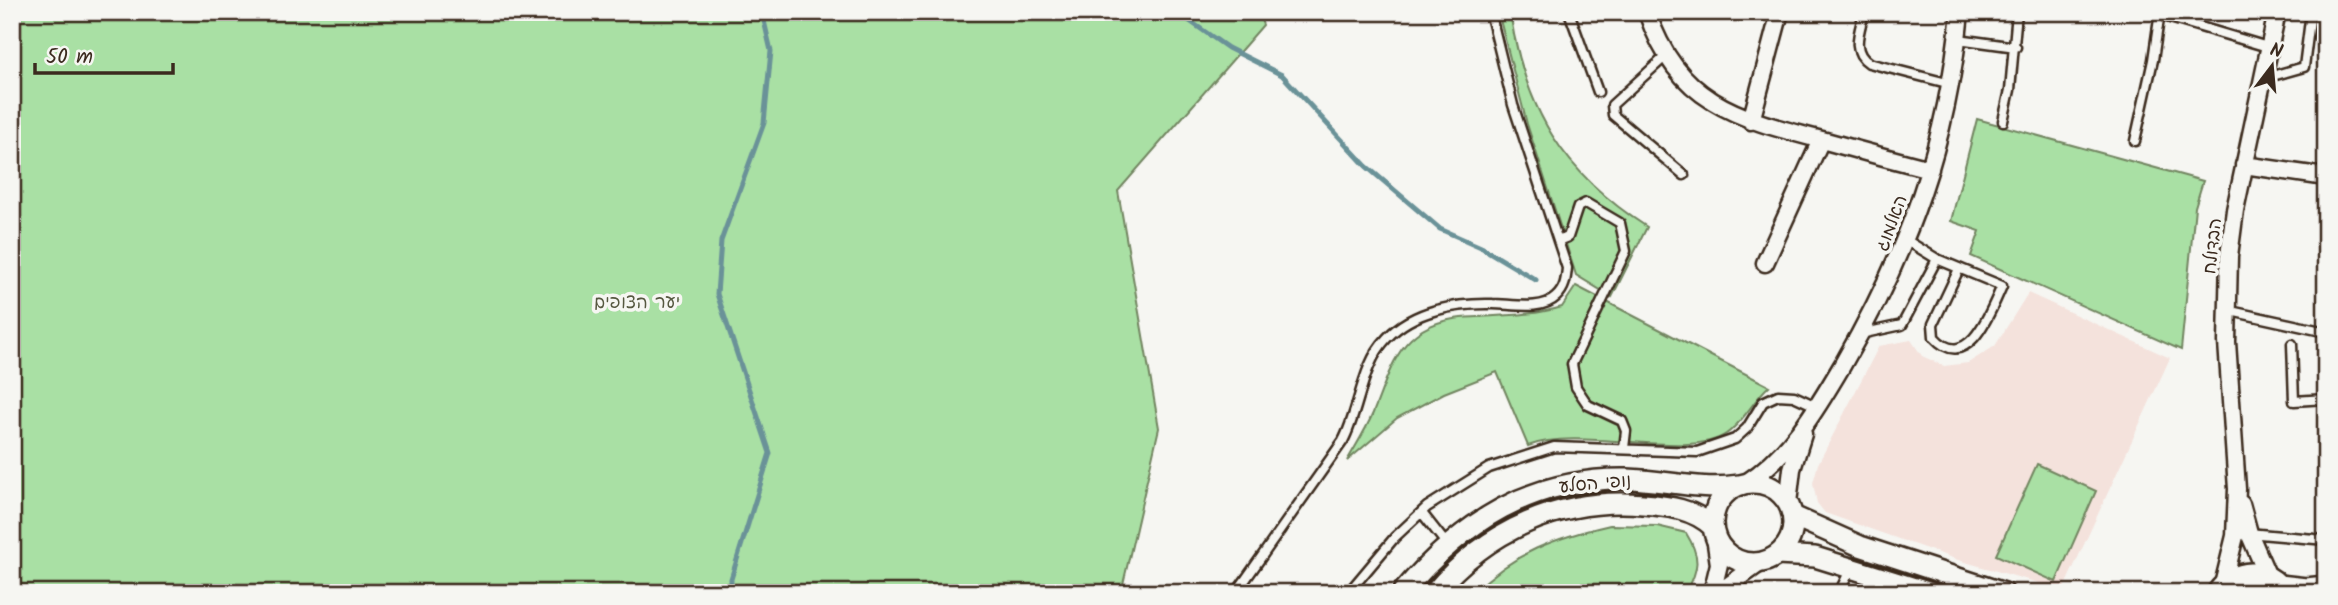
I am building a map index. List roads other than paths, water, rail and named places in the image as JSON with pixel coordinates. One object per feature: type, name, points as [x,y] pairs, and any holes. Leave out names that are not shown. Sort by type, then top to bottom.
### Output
[{"type":"main road","points":[[2221,591],[2239,577],[2249,575],[2277,586],[2326,588]]},
{"type":"street","points":[[1647,12],[1667,55],[1699,93],[1720,107],[1751,121],[1930,169]]},
{"type":"street","points":[[1751,121],[1780,12]]},
{"type":"street","name":"האלמוג","points":[[1743,484],[1769,468],[1805,428],[1891,277],[1930,169],[1951,84],[1960,12]]},
{"type":"street","name":"הבדולח","points":[[2221,591],[2242,535],[2229,401],[2226,310],[2229,256],[2244,164],[2272,48],[2277,12]]},
{"type":"street","points":[[1765,263],[1821,140]]},
{"type":"street","points":[[2244,164],[2326,177]]},
{"type":"street","name":"האלמוג","points":[[1791,509],[1792,469],[1805,428]]},
{"type":"street","name":"נופי הסלע","points":[[1402,593],[1448,546],[1473,526],[1507,504],[1561,484],[1629,479],[1700,488],[1743,484]]},
{"type":"street","points":[[1712,593],[1719,564],[1714,532],[1716,506],[1730,490],[1743,484],[1770,486],[1791,509],[1860,545],[1964,587],[2004,593]]},
{"type":"street","name":"נופי הסלע","points":[[1434,593],[1463,564],[1501,535],[1534,518],[1566,507],[1604,503],[1651,504],[1694,513],[1714,532]]},
{"type":"street","points":[[1718,593],[1733,579],[1768,559],[1791,538],[1791,509]]},
{"type":"street","points":[[1714,532],[1721,547],[1738,560],[1800,554],[1852,567],[1931,593]]},
{"type":"street","name":"הבדולח","points":[[2242,535],[2277,586]]},
{"type":"lane","points":[[1236,593],[1343,442],[1353,423],[1374,356],[1388,337],[1410,322],[1446,308],[1490,304],[1542,304],[1556,298],[1566,284],[1567,268],[1513,105],[1490,12]]},
{"type":"lane","points":[[1569,12],[1598,92]]},
{"type":"lane","points":[[1864,12],[1856,47],[1860,58],[1869,63],[1951,84]]},
{"type":"lane","points":[[2003,121],[2015,47],[2017,12]]},
{"type":"lane","points":[[2264,78],[2304,67],[2311,12]]},
{"type":"lane","points":[[2135,141],[2160,14],[2272,48]]},
{"type":"lane","points":[[1958,39],[2015,47]]},
{"type":"lane","points":[[1667,55],[1619,95],[1612,104],[1613,115],[1684,175]]},
{"type":"lane","points":[[1558,242],[1568,237],[1578,207],[1586,203],[1620,223],[1623,232],[1626,251],[1572,364],[1576,387],[1588,405],[1622,421],[1626,430],[1624,448]]},
{"type":"lane","points":[[1906,240],[1937,259],[1959,268],[2002,286],[1981,333],[1959,346],[1949,347],[1934,337],[1934,324],[1959,268]]},
{"type":"lane","points":[[1860,334],[1902,325],[1937,259]]},
{"type":"lane","points":[[2226,310],[2326,332]]},
{"type":"lane","points":[[2292,345],[2294,401],[2326,399]]},
{"type":"lane","points":[[1348,593],[1368,566],[1422,513],[1455,488],[1489,468],[1554,447],[1697,452],[1735,439],[1747,428],[1763,402],[1778,395],[1794,396],[1818,407]]},
{"type":"lane","points":[[1422,513],[1448,546]]},
{"type":"lane","points":[[2242,535],[2326,540]]},
{"type":"lane","points":[[1839,593],[1852,567]]},
{"type":"waterway","points":[[731,593],[731,579],[770,453],[717,294],[721,241],[764,123],[771,51],[762,12]]},
{"type":"waterway","points":[[1177,12],[1228,48],[1282,75],[1366,166],[1440,229],[1481,247],[1536,280]]},
{"type":"park label","name":"יער הצופים","points":[[637,302]]}]
